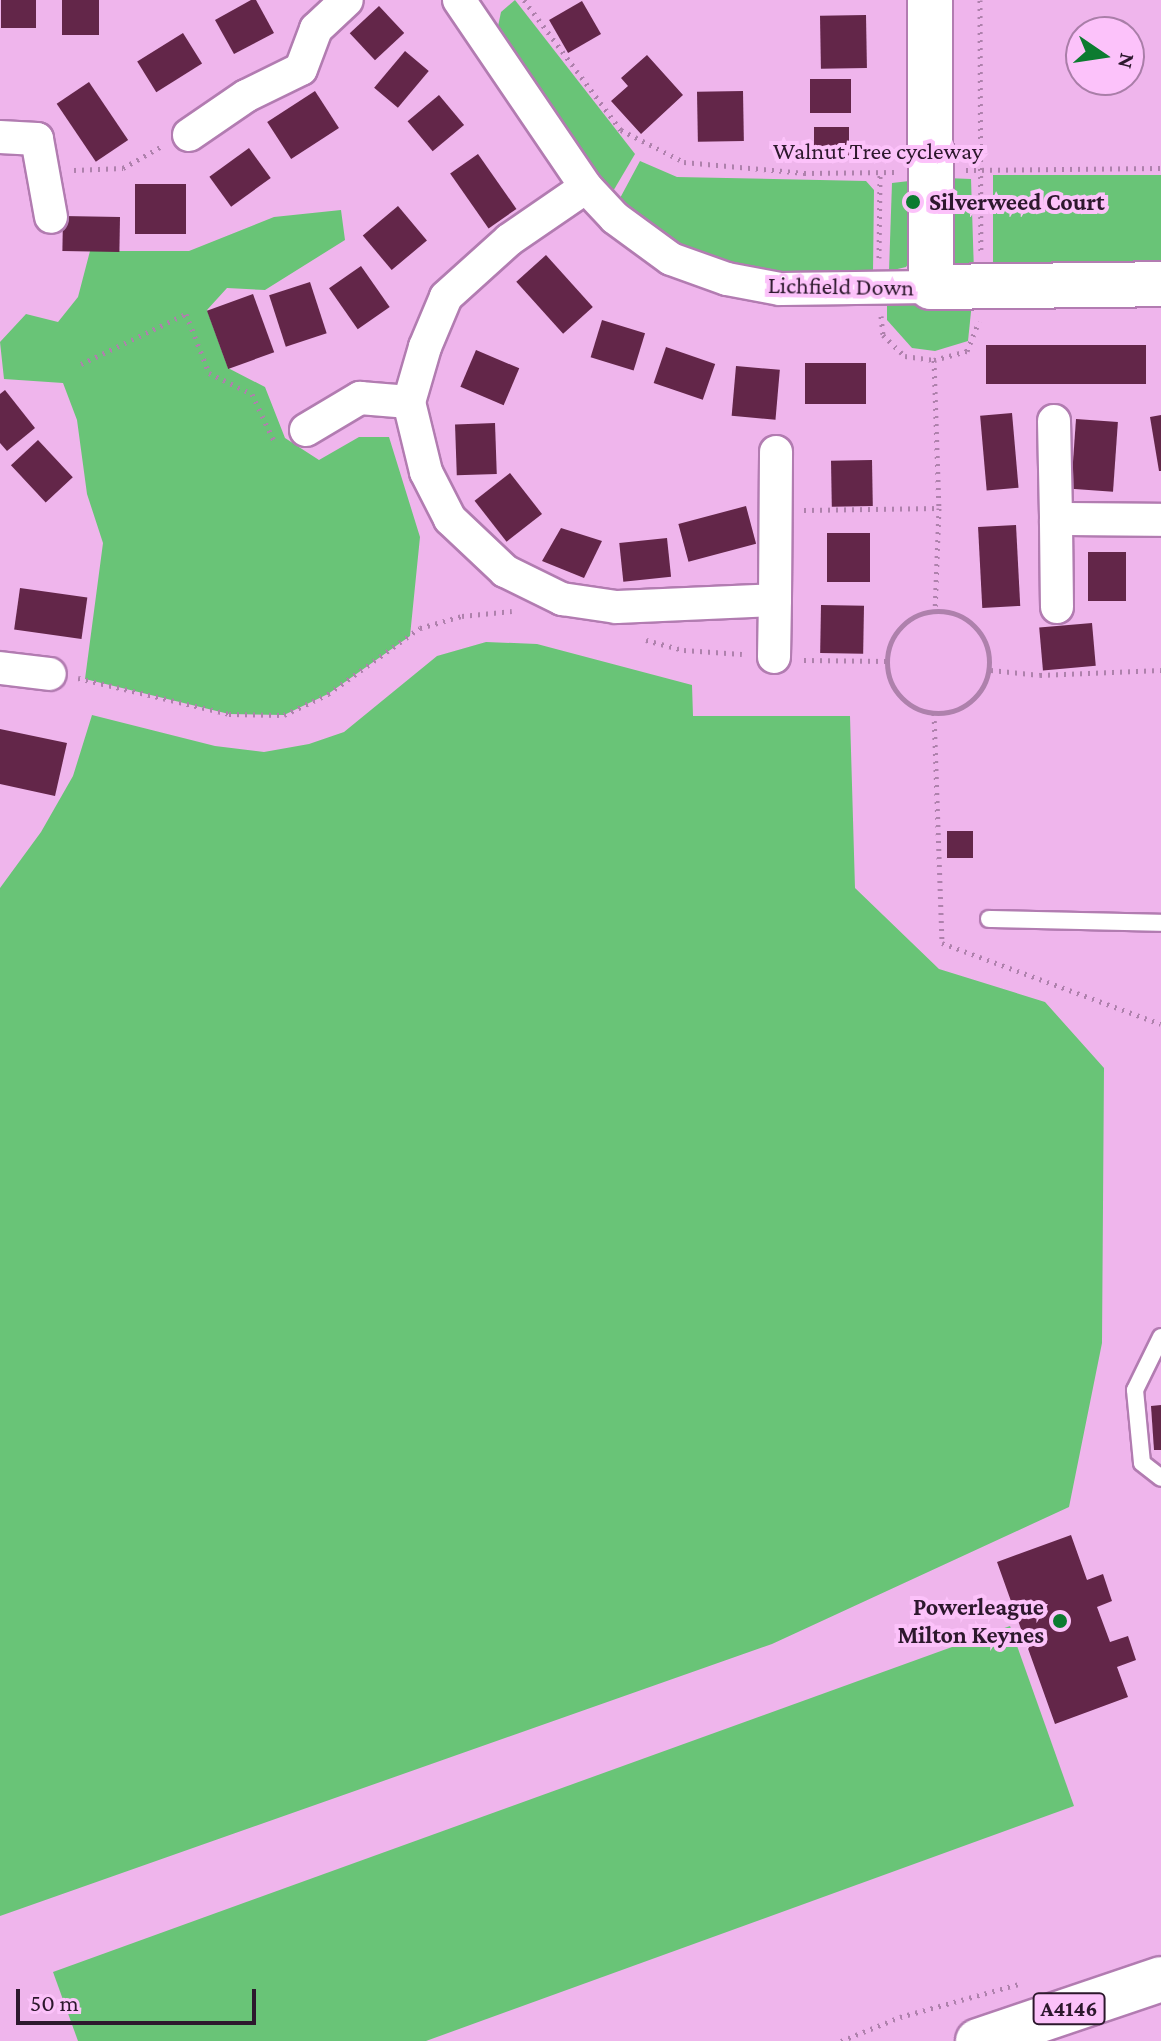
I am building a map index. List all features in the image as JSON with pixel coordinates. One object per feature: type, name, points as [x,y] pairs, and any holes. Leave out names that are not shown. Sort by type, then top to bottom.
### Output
[{"type":"main road","points":[[930,0],[931,287]]},
{"type":"main road","name":"Lichfield Down","points":[[931,287],[1161,284]]},
{"type":"main road","name":"A4146","points":[[978,2041],[1161,1979]]},
{"type":"street","points":[[189,135],[246,96],[301,69],[316,29],[347,0]]},
{"type":"street","name":"Lichfield Down","points":[[475,6],[586,187],[615,218],[671,259],[727,279],[780,289],[931,287]]},
{"type":"street","points":[[0,137],[37,139],[51,217]]},
{"type":"street","points":[[586,187],[509,240],[446,297],[409,402],[426,472],[450,519],[505,571],[562,599],[616,607],[775,600]]},
{"type":"street","points":[[306,430],[360,398],[409,402]]},
{"type":"street","points":[[1054,421],[1057,607]]},
{"type":"street","points":[[774,657],[776,452]]},
{"type":"street","points":[[1056,519],[1161,520]]},
{"type":"street","points":[[0,668],[50,674]]},
{"type":"lane","points":[[989,919],[1161,923]]},
{"type":"lane","points":[[1161,1337],[1135,1390],[1142,1463],[1161,1478]]},
{"type":"path","name":"Walnut Tree cycleway","points":[[524,0],[621,130],[684,162],[804,173],[1161,168]]},
{"type":"path","points":[[43,171],[123,168],[189,135]]},
{"type":"path","points":[[81,364],[186,314],[209,373],[252,394],[276,446],[306,430]]},
{"type":"path","points":[[934,360],[939,508],[935,611]]},
{"type":"path","points":[[793,510],[939,508]]},
{"type":"path","points":[[935,611],[953,613],[975,626],[987,645],[991,670],[980,692],[961,709],[934,713],[904,701],[888,675],[887,661],[891,643],[904,625],[935,611]]},
{"type":"path","points":[[50,674],[229,714],[284,715],[328,694],[420,628],[462,616],[525,612]]},
{"type":"path","points":[[640,638],[684,650],[887,661]]},
{"type":"path","points":[[991,670],[1040,675],[1161,670]]},
{"type":"path","points":[[841,2041],[900,2017],[1023,1983]]},
{"type":"green space","points":[[515,0],[635,154],[612,193],[497,31],[501,12]]},
{"type":"green space","points":[[640,161],[677,177],[866,181],[874,190],[873,272],[759,273],[701,259],[652,231],[619,200]]},
{"type":"green space","points":[[993,175],[1161,175],[1161,271],[993,271]]},
{"type":"green space","points":[[946,178],[971,179],[974,272],[949,262]]},
{"type":"green space","points":[[918,180],[913,257],[906,267],[889,271],[892,183]]},
{"type":"green space","points":[[341,210],[345,240],[265,290],[227,288],[207,310],[228,368],[265,387],[285,438],[319,460],[359,437],[389,437],[420,537],[410,636],[328,694],[284,715],[229,714],[85,679],[103,543],[87,494],[77,420],[63,383],[4,379],[0,342],[26,314],[58,322],[78,297],[90,251],[189,251],[274,217]]},
{"type":"green space","points":[[972,302],[968,341],[935,351],[912,348],[887,320],[887,304]]},
{"type":"green space","points":[[486,642],[537,644],[692,685],[693,716],[850,716],[855,888],[939,969],[1045,1002],[1104,1068],[1102,1343],[1069,1507],[772,1644],[0,1916],[0,888],[41,832],[73,776],[92,715],[215,746],[264,752],[309,744],[344,732],[437,656]]},
{"type":"green space","points":[[1010,1626],[1074,1806],[426,2041],[78,2041],[53,1972]]},
{"type":"building","points":[[1,0],[36,0],[36,28],[1,28]]},
{"type":"building","points":[[62,0],[99,0],[99,35],[62,35]]},
{"type":"building","points":[[256,0],[274,33],[234,54],[215,20]]},
{"type":"building","points":[[582,1],[601,34],[568,53],[549,20]]},
{"type":"building","points":[[379,6],[404,33],[375,60],[350,33]]},
{"type":"building","points":[[866,15],[867,68],[821,69],[820,16]]},
{"type":"building","points":[[183,33],[202,64],[156,92],[137,62]]},
{"type":"building","points":[[405,51],[429,71],[398,108],[374,88]]},
{"type":"building","points":[[647,55],[683,95],[641,134],[611,101],[628,86],[621,78]]},
{"type":"building","points":[[810,79],[851,79],[851,113],[810,113]]},
{"type":"building","points":[[89,82],[128,140],[96,162],[57,104]]},
{"type":"building","points":[[315,91],[339,128],[291,159],[267,122]]},
{"type":"building","points":[[743,91],[744,141],[698,142],[697,92]]},
{"type":"building","points":[[439,95],[464,125],[433,151],[408,121]]},
{"type":"building","points":[[814,127],[849,127],[849,159],[814,159]]},
{"type":"building","points":[[249,148],[271,178],[231,207],[209,177]]},
{"type":"building","points":[[478,154],[516,209],[489,228],[450,174]]},
{"type":"building","points":[[135,184],[186,184],[186,234],[135,234]]},
{"type":"building","points":[[398,206],[427,240],[392,270],[363,236]]},
{"type":"building","points":[[63,216],[120,217],[119,252],[62,251]]},
{"type":"building","points":[[546,255],[593,307],[563,334],[516,282]]},
{"type":"building","points":[[361,266],[390,307],[358,329],[329,288]]},
{"type":"building","points":[[310,282],[327,333],[286,347],[269,295]]},
{"type":"building","points":[[253,294],[274,352],[228,369],[207,311]]},
{"type":"building","points":[[602,320],[645,333],[634,370],[591,357]]},
{"type":"building","points":[[986,345],[1146,345],[1146,384],[986,384]]},
{"type":"building","points":[[666,347],[715,364],[703,400],[654,383]]},
{"type":"building","points":[[476,350],[519,368],[504,405],[460,387]]},
{"type":"building","points":[[805,363],[866,363],[866,404],[805,404]]},
{"type":"building","points":[[736,366],[780,370],[775,420],[732,416]]},
{"type":"building","points":[[5,390],[35,428],[7,451],[0,443],[0,394]]},
{"type":"building","points":[[1012,413],[1019,488],[987,491],[980,416]]},
{"type":"building","points":[[1161,415],[1161,471],[1159,471],[1150,417]]},
{"type":"building","points":[[1076,419],[1118,422],[1113,492],[1071,489]]},
{"type":"building","points":[[495,423],[497,474],[457,475],[455,424]]},
{"type":"building","points":[[38,440],[73,477],[46,503],[11,465]]},
{"type":"building","points":[[872,460],[873,506],[832,507],[831,461]]},
{"type":"building","points":[[510,473],[542,514],[507,542],[475,501]]},
{"type":"building","points":[[746,506],[756,544],[688,562],[678,524]]},
{"type":"building","points":[[1016,525],[1020,606],[982,608],[978,527]]},
{"type":"building","points":[[561,528],[602,541],[584,578],[542,561]]},
{"type":"building","points":[[827,533],[870,533],[870,582],[827,582]]},
{"type":"building","points":[[667,538],[671,577],[623,582],[619,543]]},
{"type":"building","points":[[1088,552],[1126,552],[1126,601],[1088,601]]},
{"type":"building","points":[[20,588],[87,597],[81,639],[14,630]]},
{"type":"building","points":[[821,605],[864,606],[863,654],[820,653]]},
{"type":"building","points":[[1092,623],[1096,666],[1043,670],[1039,628]]},
{"type":"building","points":[[0,729],[67,743],[55,796],[0,784]]},
{"type":"building","points":[[947,831],[973,831],[973,858],[947,858]]},
{"type":"building","points":[[1161,1405],[1161,1450],[1154,1450],[1151,1406]]},
{"type":"building","name":"Powerleague Milton Keynes","points":[[1071,1535],[1087,1580],[1103,1574],[1112,1601],[1097,1607],[1110,1642],[1128,1636],[1136,1660],[1117,1667],[1128,1697],[1055,1724],[997,1562]]},
{"type":"place","name":"Silverweed Court","points":[[913,202]]},
{"type":"place","name":"Powerleague Milton Keynes","points":[[1060,1621]]}]
